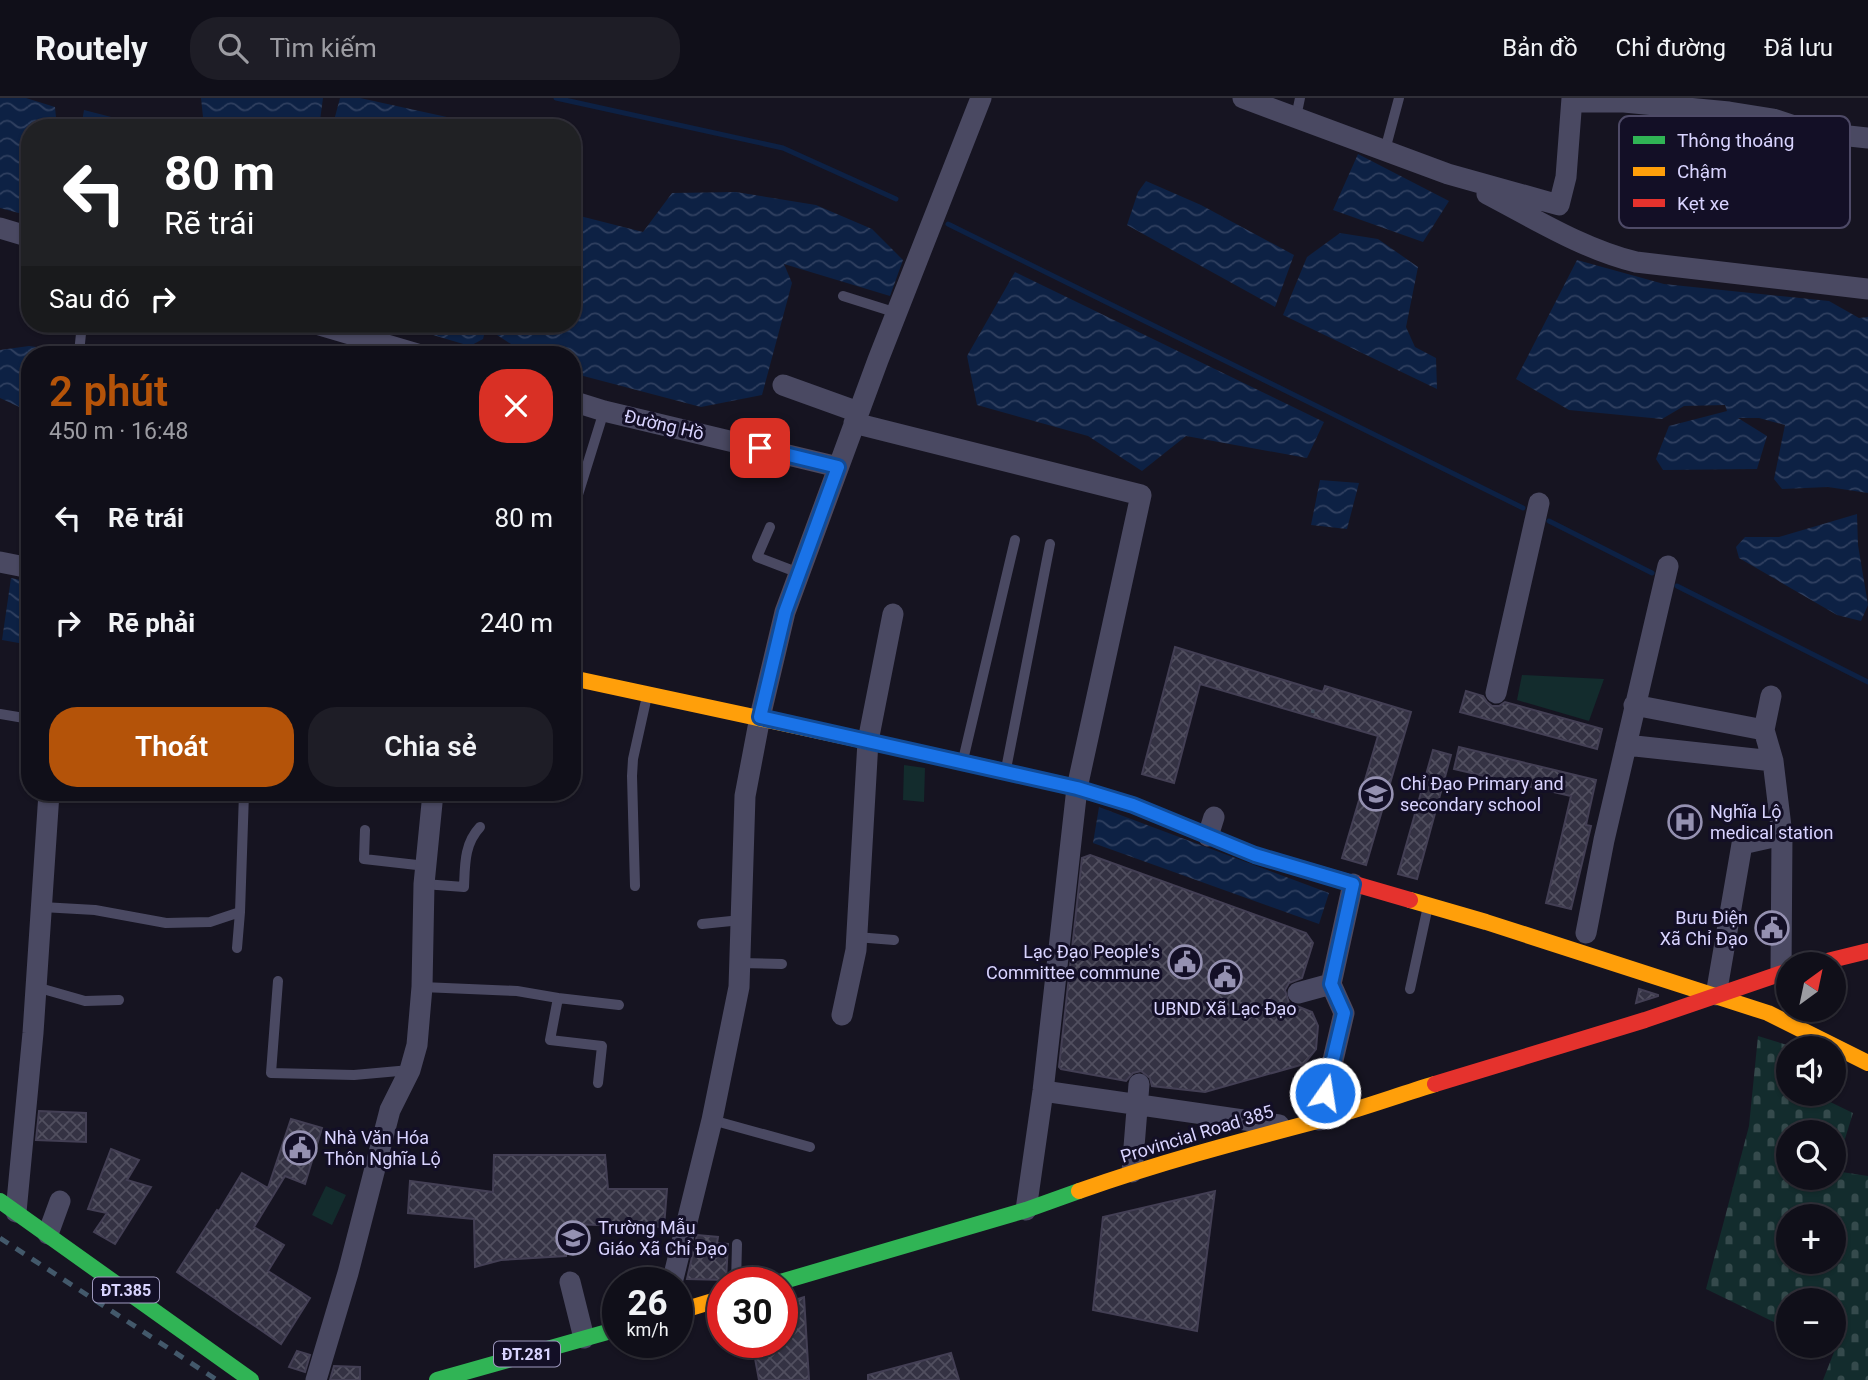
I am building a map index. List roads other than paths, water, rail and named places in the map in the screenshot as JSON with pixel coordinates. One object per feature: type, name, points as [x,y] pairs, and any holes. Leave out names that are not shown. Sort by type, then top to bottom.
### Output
[{"type":"main road","points":[[581,680],[1077,788],[1211,826],[1255,855],[1428,906],[1487,916],[1768,1013],[1868,1063]]},
{"type":"main road","points":[[1846,956],[1868,951]]},
{"type":"main road","name":"Provincial Road 385","points":[[798,1277],[1026,1210],[1132,1172],[1319,1120],[1645,1020],[1776,975]]},
{"type":"main road","name":"ĐT.385","points":[[8,1206],[251,1380]]},
{"type":"main road","name":"ĐT.281","points":[[437,1380],[602,1333]]},
{"type":"street","points":[[676,1267],[712,1120],[739,987],[745,796],[760,717],[785,612],[856,417],[981,98]]},
{"type":"street","points":[[1243,98],[1298,108],[1385,150],[1448,174],[1559,205]]},
{"type":"street","points":[[1551,227],[1566,177],[1572,100],[1624,102],[1754,116]]},
{"type":"street","points":[[1850,136],[1868,138]]},
{"type":"street","points":[[1448,174],[1591,247],[1636,262],[1868,289]]},
{"type":"street","points":[[0,228],[21,234]]},
{"type":"street","points":[[346,333],[391,346]]},
{"type":"street","points":[[783,385],[856,417],[1140,495],[1077,788],[1043,1091],[1026,1210]]},
{"type":"street","name":"Đường Hồ","points":[[581,404],[838,467]]},
{"type":"street","points":[[1496,693],[1538,503]]},
{"type":"street","points":[[0,562],[21,566]]},
{"type":"street","points":[[1586,933],[1634,705],[1668,566]]},
{"type":"street","points":[[842,1015],[856,937],[868,741],[893,614]]},
{"type":"street","points":[[1771,696],[1764,730],[1773,761],[1782,835],[1785,952]]},
{"type":"street","points":[[1634,705],[1764,730]]},
{"type":"street","points":[[1626,746],[1773,761]]},
{"type":"street","points":[[8,1206],[37,987],[49,801]]},
{"type":"street","points":[[316,1380],[348,1273],[390,1110],[410,1070],[417,1045],[422,988],[425,875],[432,801]]},
{"type":"street","points":[[1716,995],[1742,844],[1782,835]]},
{"type":"street","points":[[1319,1120],[1344,1013],[1331,984],[1353,884]]},
{"type":"street","points":[[1298,993],[1331,984]]},
{"type":"street","points":[[1132,1172],[1139,1084]]},
{"type":"street","points":[[1043,1091],[1287,1127]]},
{"type":"street","points":[[48,1234],[60,1201]]},
{"type":"street","points":[[570,1282],[584,1338]]},
{"type":"lane","points":[[1385,150],[1399,98]]},
{"type":"lane","points":[[843,296],[897,313]]},
{"type":"lane","points":[[581,485],[604,411]]},
{"type":"lane","points":[[770,527],[757,558],[799,573]]},
{"type":"lane","points":[[962,762],[1015,540]]},
{"type":"lane","points":[[1005,772],[1050,544]]},
{"type":"lane","points":[[635,886],[633,759],[648,694]]},
{"type":"lane","points":[[0,714],[21,718]]},
{"type":"lane","points":[[237,948],[244,801]]},
{"type":"lane","points":[[365,830],[364,859],[464,887],[466,855],[471,837],[480,827]]},
{"type":"lane","points":[[1410,989],[1428,906]]},
{"type":"lane","points":[[42,907],[95,910],[166,923],[210,922],[240,912]]},
{"type":"lane","points":[[702,924],[741,920]]},
{"type":"lane","points":[[856,937],[894,940]]},
{"type":"lane","points":[[740,963],[782,964]]},
{"type":"lane","points":[[278,981],[271,1073],[354,1075],[410,1070]]},
{"type":"lane","points":[[37,987],[85,1000],[119,1000]]},
{"type":"lane","points":[[422,988],[517,991],[618,1004]]},
{"type":"lane","points":[[558,998],[550,1040],[602,1046],[598,1083]]},
{"type":"lane","points":[[712,1120],[810,1147]]},
{"type":"lane","points":[[736,1267],[737,1244]]},
{"type":"water","points":[[0,98],[26,98],[55,107],[56,119],[21,119],[21,214],[0,208]]},
{"type":"water","points":[[201,98],[323,98],[320,119],[203,117]]},
{"type":"water","points":[[340,98],[360,98],[456,119],[334,119]]},
{"type":"water","points":[[84,110],[119,119],[82,119]]},
{"type":"water","points":[[1358,154],[1449,201],[1423,242],[1333,210]]},
{"type":"water","points":[[1146,181],[1201,205],[1294,255],[1275,307],[1127,225],[1138,192]]},
{"type":"water","points":[[736,192],[816,205],[872,229],[903,260],[890,296],[784,264],[792,283],[762,395],[701,407],[581,375],[581,346],[514,346],[497,335],[581,333],[581,216],[643,232],[672,193]]},
{"type":"water","points":[[1340,233],[1378,239],[1418,267],[1406,327],[1415,347],[1436,358],[1437,389],[1283,315],[1307,257]]},
{"type":"water","points":[[1577,260],[1664,284],[1829,301],[1859,318],[1868,317],[1868,493],[1828,487],[1782,489],[1774,479],[1785,425],[1759,418],[1738,418],[1767,436],[1757,469],[1663,470],[1656,459],[1669,426],[1727,411],[1725,405],[1684,406],[1662,419],[1569,410],[1516,379]]},
{"type":"water","points":[[1015,272],[1324,422],[1307,458],[1186,436],[1142,471],[1088,436],[977,405],[967,356]]},
{"type":"water","points":[[426,333],[485,333],[483,339],[470,346]]},
{"type":"water","points":[[21,347],[21,408],[0,398],[0,350]]},
{"type":"water","points":[[1320,480],[1359,483],[1347,529],[1311,525]]},
{"type":"water","points":[[1857,514],[1858,545],[1868,605],[1861,621],[1837,615],[1739,558],[1736,547],[1745,537],[1779,537]]},
{"type":"water","points":[[11,578],[21,580],[21,643],[2,640]]},
{"type":"water","points":[[1099,807],[1329,893],[1319,924],[1093,843]]},
{"type":"waterway","points":[[556,98],[783,148],[896,199]]},
{"type":"waterway","points":[[948,224],[1523,508]]},
{"type":"waterway","points":[[1549,521],[1652,573]]},
{"type":"waterway","points":[[1677,586],[1868,682]]},
{"type":"railway","points":[[0,1238],[217,1380]]},
{"type":"place","name":"Chỉ Đạo Primary and secondary school","points":[[1376,794]]},
{"type":"place","name":"Nghĩa Lộ medical station","points":[[1685,822]]},
{"type":"place","name":"Bưu Điện Xã Chỉ Đạo","points":[[1772,928]]},
{"type":"place","name":"Lạc Đạo People's Committee commune","points":[[1185,962]]},
{"type":"place","name":"UBND Xã Lạc Đạo","points":[[1225,977]]},
{"type":"place","name":"Nhà Văn Hóa Thôn Nghĩa Lộ","points":[[300,1148]]},
{"type":"place","name":"Trường Mẫu Giáo Xã Chỉ Đạo","points":[[573,1238]]}]
